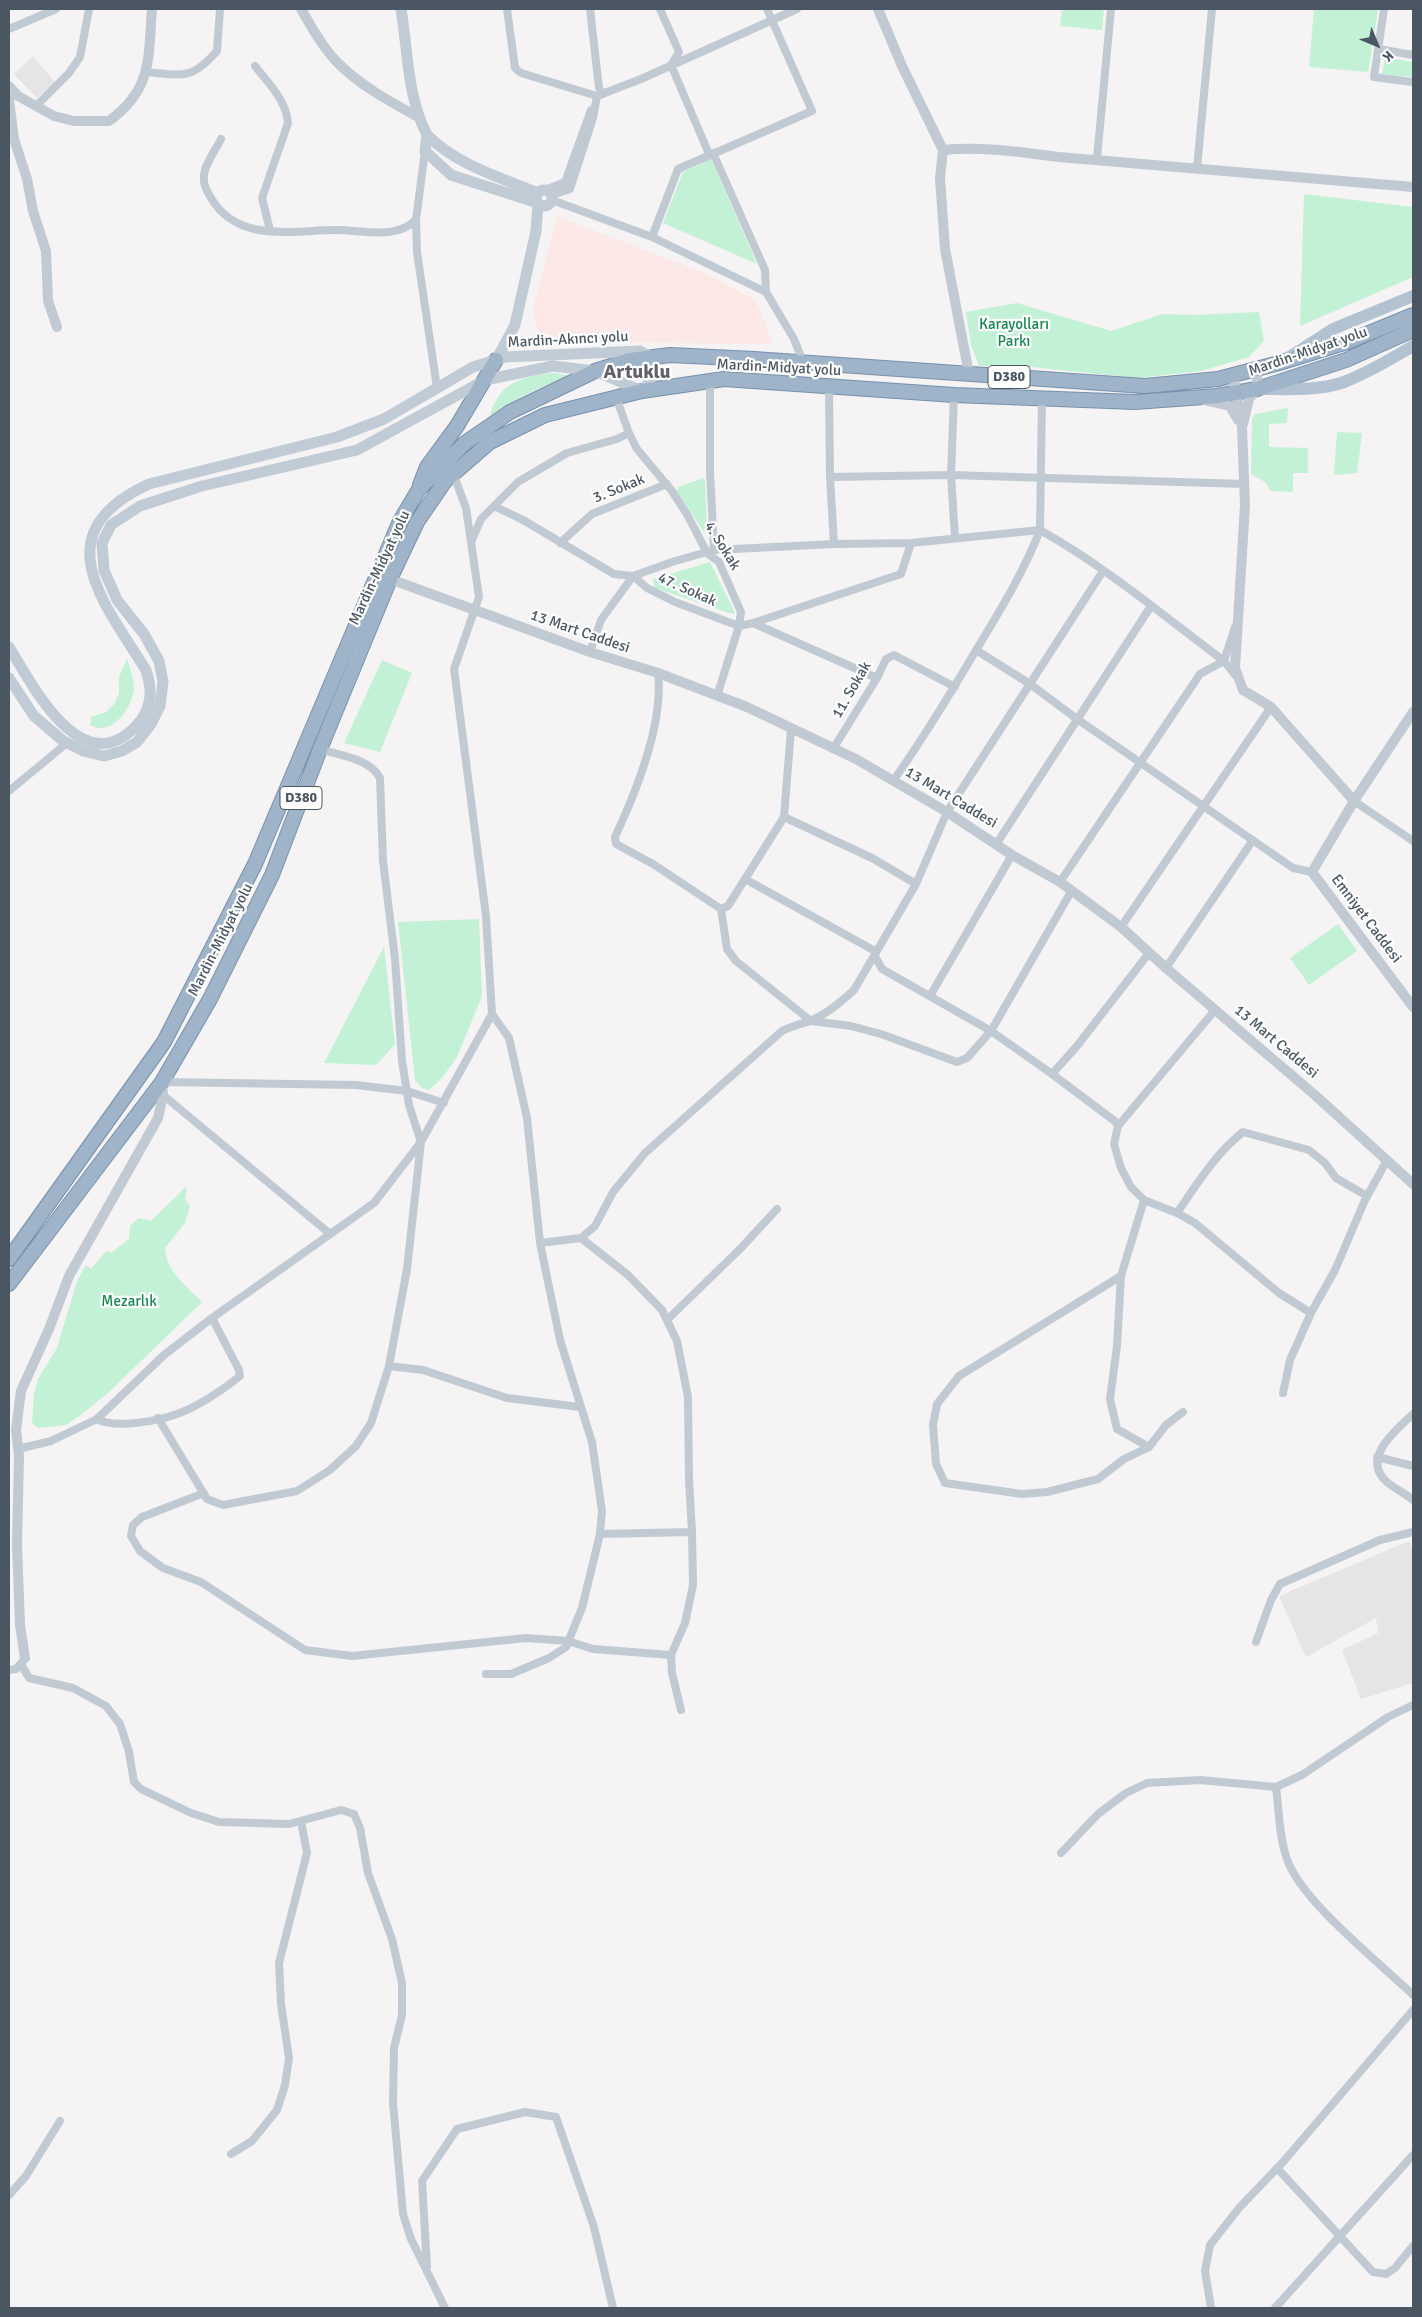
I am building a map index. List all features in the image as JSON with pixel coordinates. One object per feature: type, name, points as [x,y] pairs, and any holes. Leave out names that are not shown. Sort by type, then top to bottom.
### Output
[{"type":"highway","name":"Mardin-Midyat yolu","points":[[9,1259],[164,1042],[255,864],[400,521],[419,489],[465,443],[510,412],[595,371],[645,354],[803,362],[1145,386],[1218,379],[1257,369],[1347,342],[1413,315]]},
{"type":"highway","name":"Mardin-Midyat yolu","points":[[9,1284],[163,1088],[246,930],[272,875],[320,749],[390,579],[417,522],[453,473],[490,442],[545,415],[642,391],[724,379],[954,395],[1135,402],[1186,396],[1217,396],[1235,391],[1257,389],[1346,360],[1413,330]]},
{"type":"highway","points":[[419,489],[427,467],[457,426],[496,360]]},
{"type":"main road","points":[[401,9],[409,72],[418,117],[427,135],[441,149],[456,158],[545,196]]},
{"type":"main road","points":[[427,135],[424,150],[451,175],[545,196]]},
{"type":"main road","points":[[496,360],[515,325],[545,196]]},
{"type":"main road","points":[[1279,363],[1333,330],[1413,296]]},
{"type":"main road","points":[[1257,389],[1296,389],[1342,383],[1369,371],[1413,346]]},
{"type":"main road","points":[[642,391],[654,373],[654,366],[645,354]]},
{"type":"main road","name":"Mardin-Akıncı yolu","points":[[9,647],[60,721],[79,738],[102,745],[121,738],[144,717],[150,702],[151,692],[146,670],[99,595],[89,560],[93,533],[104,513],[122,497],[149,484],[337,437],[384,419],[473,366],[505,357],[645,354]]},
{"type":"main road","name":"Mardin-Akıncı yolu","points":[[9,678],[34,716],[67,743],[83,752],[104,756],[122,751],[137,742],[151,724],[160,706],[162,682],[159,661],[144,634],[117,600],[104,570],[102,544],[111,525],[140,506],[202,486],[357,450],[485,380],[553,366],[595,371],[642,391]]},
{"type":"street","points":[[9,28],[56,9]]},
{"type":"street","points":[[37,105],[69,73],[80,56],[89,9]]},
{"type":"street","points":[[9,86],[18,96],[54,116],[74,121],[109,121],[134,99],[145,72],[152,9]]},
{"type":"street","points":[[145,72],[186,76],[198,69],[217,50],[220,9]]},
{"type":"street","points":[[301,9],[323,45],[340,66],[380,95],[418,117]]},
{"type":"street","points":[[507,9],[515,68],[521,73],[600,95],[796,9]]},
{"type":"street","points":[[545,196],[570,188],[600,95],[590,9]]},
{"type":"street","points":[[660,9],[679,52],[671,65]]},
{"type":"street","points":[[652,237],[678,169],[812,111],[767,9]]},
{"type":"street","points":[[878,9],[902,66],[943,150],[940,178],[945,249],[969,374]]},
{"type":"street","points":[[1097,158],[1111,9]]},
{"type":"street","points":[[1197,168],[1212,9]]},
{"type":"street","points":[[1384,9],[1374,77],[1413,82]]},
{"type":"street","points":[[1378,49],[1413,55]]},
{"type":"street","points":[[671,65],[765,270],[766,292],[794,338],[803,362]]},
{"type":"street","points":[[255,66],[275,90],[287,112],[288,123],[262,198],[270,230]]},
{"type":"street","points":[[9,100],[14,139],[27,179],[33,211],[46,251],[48,301],[57,327]]},
{"type":"street","points":[[221,139],[205,170],[203,185],[218,210],[234,223],[249,228],[286,232],[334,230],[396,233],[407,228],[416,220]]},
{"type":"street","points":[[943,150],[974,148],[1413,187]]},
{"type":"street","points":[[424,150],[416,220],[417,252],[437,388]]},
{"type":"street","points":[[545,196],[652,237],[766,292]]},
{"type":"street","points":[[1242,427],[1250,399],[1257,389],[1257,369]]},
{"type":"street","points":[[1233,374],[1242,427],[1245,505],[1235,668],[1240,681],[1244,690],[1271,707],[1352,798],[1413,841]]},
{"type":"street","points":[[710,380],[711,552]]},
{"type":"street","points":[[829,386],[830,477],[834,544]]},
{"type":"street","points":[[954,395],[952,475],[955,538]]},
{"type":"street","points":[[1186,396],[1230,406],[1242,427]]},
{"type":"street","name":"4. Sokak","points":[[616,397],[629,433],[649,466],[667,484],[719,562],[741,612],[739,626],[717,696]]},
{"type":"street","points":[[893,781],[918,747],[1008,599],[1029,559],[1040,530],[1042,398]]},
{"type":"street","points":[[472,540],[481,519],[518,482],[567,453],[617,439],[629,433]]},
{"type":"street","points":[[453,473],[466,508],[479,598],[454,670],[486,916],[492,1014],[509,1038],[527,1118],[540,1243],[560,1340],[592,1442],[602,1511],[600,1534],[582,1608],[566,1647],[549,1658],[511,1674],[486,1674]]},
{"type":"street","points":[[830,477],[952,475],[1244,484]]},
{"type":"street","name":"3. Sokak","points":[[560,543],[592,514],[667,484]]},
{"type":"street","name":"47. Sokak","points":[[494,506],[516,516],[614,574],[633,576],[647,588],[675,602],[739,626]]},
{"type":"street","points":[[590,652],[601,620],[633,576],[674,561],[711,552],[834,544],[912,543],[1040,530],[1080,554],[1224,661],[1240,681]]},
{"type":"street","points":[[739,626],[901,574],[912,543]]},
{"type":"street","points":[[811,1020],[843,1001],[854,990],[916,884],[947,812],[1103,571]]},
{"type":"street","name":"13 Mart Caddesi","points":[[390,579],[747,707],[856,759],[947,812],[1012,855],[1060,882],[1121,927],[1166,968],[1316,1096],[1386,1162],[1413,1184]]},
{"type":"street","points":[[997,844],[1150,606]]},
{"type":"street","points":[[1060,882],[1200,674],[1224,661],[1238,615]]},
{"type":"street","points":[[753,623],[876,678]]},
{"type":"street","points":[[976,650],[1030,684],[1077,720],[1293,868],[1312,872]]},
{"type":"street","name":"11. Sokak","points":[[833,749],[886,659],[894,655],[954,688]]},
{"type":"street","points":[[658,674],[660,689],[642,774],[614,836],[616,844],[653,864],[721,909],[727,949],[736,961],[811,1020]]},
{"type":"street","points":[[1121,927],[1271,707]]},
{"type":"street","name":"Emniyet Caddesi","points":[[1413,712],[1352,798],[1312,872],[1413,1007]]},
{"type":"street","points":[[721,909],[728,906],[784,817],[791,729]]},
{"type":"street","points":[[9,791],[67,743]]},
{"type":"street","points":[[158,1418],[207,1499],[223,1505],[297,1491],[330,1470],[356,1446],[371,1423],[389,1366],[407,1269],[421,1142],[409,1105],[402,1061],[395,959],[383,861],[380,778],[375,769],[368,764],[320,749]]},
{"type":"street","points":[[784,817],[872,858],[916,884]]},
{"type":"street","points":[[1166,968],[1253,840]]},
{"type":"street","points":[[930,996],[1012,855]]},
{"type":"street","points":[[745,879],[875,953],[882,969],[991,1031],[1052,1074],[1116,1122],[1118,1126]]},
{"type":"street","points":[[540,1243],[581,1238],[594,1226],[613,1192],[644,1153],[782,1031],[803,1021],[811,1020],[851,1026],[880,1034],[957,1062],[967,1058],[991,1031],[1072,890]]},
{"type":"street","points":[[1052,1074],[1077,1046],[1149,953]]},
{"type":"street","points":[[1215,1010],[1118,1126],[1114,1144],[1121,1168],[1131,1186],[1144,1200],[1177,1213],[1195,1223],[1279,1293],[1312,1312]]},
{"type":"street","points":[[18,1450],[51,1441],[97,1418],[164,1356],[212,1318],[329,1233],[374,1203],[421,1142],[492,1014]]},
{"type":"street","points":[[163,1088],[356,1085],[407,1091],[444,1103]]},
{"type":"street","points":[[163,1088],[329,1233]]},
{"type":"street","points":[[163,1088],[158,1118],[69,1276],[49,1329],[21,1391],[16,1430],[18,1450],[17,1545],[23,1661],[29,1678],[73,1688],[106,1706],[120,1724],[129,1752],[134,1782],[141,1790],[190,1813],[219,1822],[289,1824],[341,1810],[354,1814],[360,1828],[373,1890],[392,1939],[402,1982],[402,2015],[394,2048],[393,2103],[403,2214],[411,2240],[445,2308]]},
{"type":"street","points":[[1177,1213],[1215,1160],[1231,1141],[1244,1132],[1309,1150],[1325,1163],[1336,1178],[1367,1196]]},
{"type":"street","points":[[1283,1394],[1290,1360],[1312,1312],[1335,1270],[1367,1196],[1386,1162]]},
{"type":"street","points":[[1144,1200],[1122,1276],[1117,1346],[1110,1399],[1117,1429],[1149,1447]]},
{"type":"street","points":[[667,1320],[777,1209]]},
{"type":"street","points":[[581,1238],[628,1275],[662,1310],[677,1341],[688,1397],[693,1585],[685,1623],[671,1655],[672,1673],[681,1710]]},
{"type":"street","points":[[1122,1276],[959,1376],[937,1404],[933,1425],[936,1464],[945,1484],[1022,1494],[1047,1492],[1098,1479],[1124,1459],[1149,1447],[1166,1425],[1183,1412]]},
{"type":"street","points":[[97,1418],[103,1422],[128,1424],[177,1414],[226,1387],[240,1376],[239,1370],[212,1318]]},
{"type":"street","points":[[389,1366],[423,1370],[507,1398],[580,1407]]},
{"type":"street","points":[[1413,1414],[1390,1436],[1377,1457],[1377,1470],[1386,1482],[1413,1500]]},
{"type":"street","points":[[1377,1457],[1413,1466]]},
{"type":"street","points":[[204,1493],[142,1517],[133,1524],[131,1536],[140,1551],[163,1568],[201,1582],[305,1650],[352,1656],[526,1638],[568,1641],[593,1649],[671,1655]]},
{"type":"street","points":[[600,1534],[692,1532]]},
{"type":"street","points":[[1256,1642],[1271,1600],[1280,1584],[1380,1540],[1413,1532]]},
{"type":"street","points":[[9,1670],[16,1669],[23,1661]]},
{"type":"street","points":[[1061,1853],[1098,1814],[1126,1793],[1147,1783],[1200,1780],[1276,1787],[1302,1775],[1388,1717],[1413,1705]]},
{"type":"street","points":[[1276,1787],[1287,1859],[1297,1879],[1328,1916],[1413,1995]]},
{"type":"street","points":[[231,2154],[252,2141],[277,2110],[285,2085],[289,2058],[281,2004],[279,1963],[307,1852],[302,1821]]},
{"type":"street","points":[[1211,2308],[1205,2271],[1210,2245],[1239,2208],[1277,2168],[1413,2010]]},
{"type":"street","points":[[427,2270],[422,2181],[457,2129],[525,2112],[556,2117],[594,2227],[613,2308]]},
{"type":"street","points":[[9,2195],[26,2176],[60,2121]]},
{"type":"street","points":[[1275,2308],[1413,2155]]},
{"type":"street","points":[[1277,2168],[1373,2272],[1386,2274],[1395,2268],[1413,2246]]},
{"type":"shaded area","points":[[33,56],[55,82],[37,98],[14,74]]},
{"type":"shaded area","points":[[557,216],[701,272],[756,300],[773,344],[562,342],[538,333],[533,308]]},
{"type":"shaded area","points":[[1409,1541],[1413,1550],[1413,1683],[1361,1699],[1342,1650],[1378,1633],[1376,1618],[1306,1657],[1279,1596]]},
{"type":"green space","points":[[1062,9],[1104,9],[1102,30],[1060,26]]},
{"type":"green space","points":[[1314,9],[1378,10],[1368,72],[1309,67]]},
{"type":"green space","points":[[1385,57],[1413,62],[1413,77],[1382,74]]},
{"type":"green space","points":[[711,159],[757,264],[663,223],[683,172]]},
{"type":"green space","points":[[1304,194],[1413,207],[1413,277],[1300,326]]},
{"type":"green space","name":"Karayolları Parkı","points":[[1017,303],[1111,331],[1163,314],[1193,315],[1259,312],[1264,341],[1249,357],[1201,371],[1137,378],[1013,365],[979,366],[971,345],[966,312]]},
{"type":"green space","points":[[555,373],[571,376],[529,393],[490,416],[494,404],[506,388],[523,379]]},
{"type":"green space","points":[[1288,408],[1287,423],[1269,424],[1269,447],[1308,448],[1308,473],[1293,473],[1293,492],[1271,491],[1265,482],[1251,474],[1252,419],[1255,414]]},
{"type":"green space","points":[[1337,432],[1362,433],[1357,473],[1334,475]]},
{"type":"green space","points":[[703,478],[705,480],[707,531],[704,532],[677,491],[679,487]]},
{"type":"green space","points":[[710,562],[735,613],[732,614],[655,588],[653,579]]},
{"type":"green space","points":[[127,659],[134,685],[129,705],[113,724],[98,728],[90,725],[91,717],[106,712],[115,703],[119,693],[119,677]]},
{"type":"green space","points":[[382,660],[412,673],[380,752],[344,743]]},
{"type":"green space","points":[[479,919],[482,996],[457,1057],[442,1078],[429,1090],[422,1088],[415,1080],[398,922]]},
{"type":"green space","points":[[1338,924],[1357,951],[1309,985],[1290,958]]},
{"type":"green space","points":[[384,947],[395,1044],[376,1065],[324,1063]]},
{"type":"green space","name":"Mezarlık","points":[[187,1186],[185,1199],[190,1206],[185,1223],[165,1248],[166,1256],[173,1271],[202,1302],[110,1391],[81,1415],[66,1425],[38,1428],[32,1423],[34,1394],[38,1379],[57,1348],[77,1281],[86,1265],[91,1269],[106,1251],[111,1253],[129,1239],[130,1226],[139,1218],[151,1221]]},
{"type":"district","name":"Artuklu","points":[[637,373]]}]
